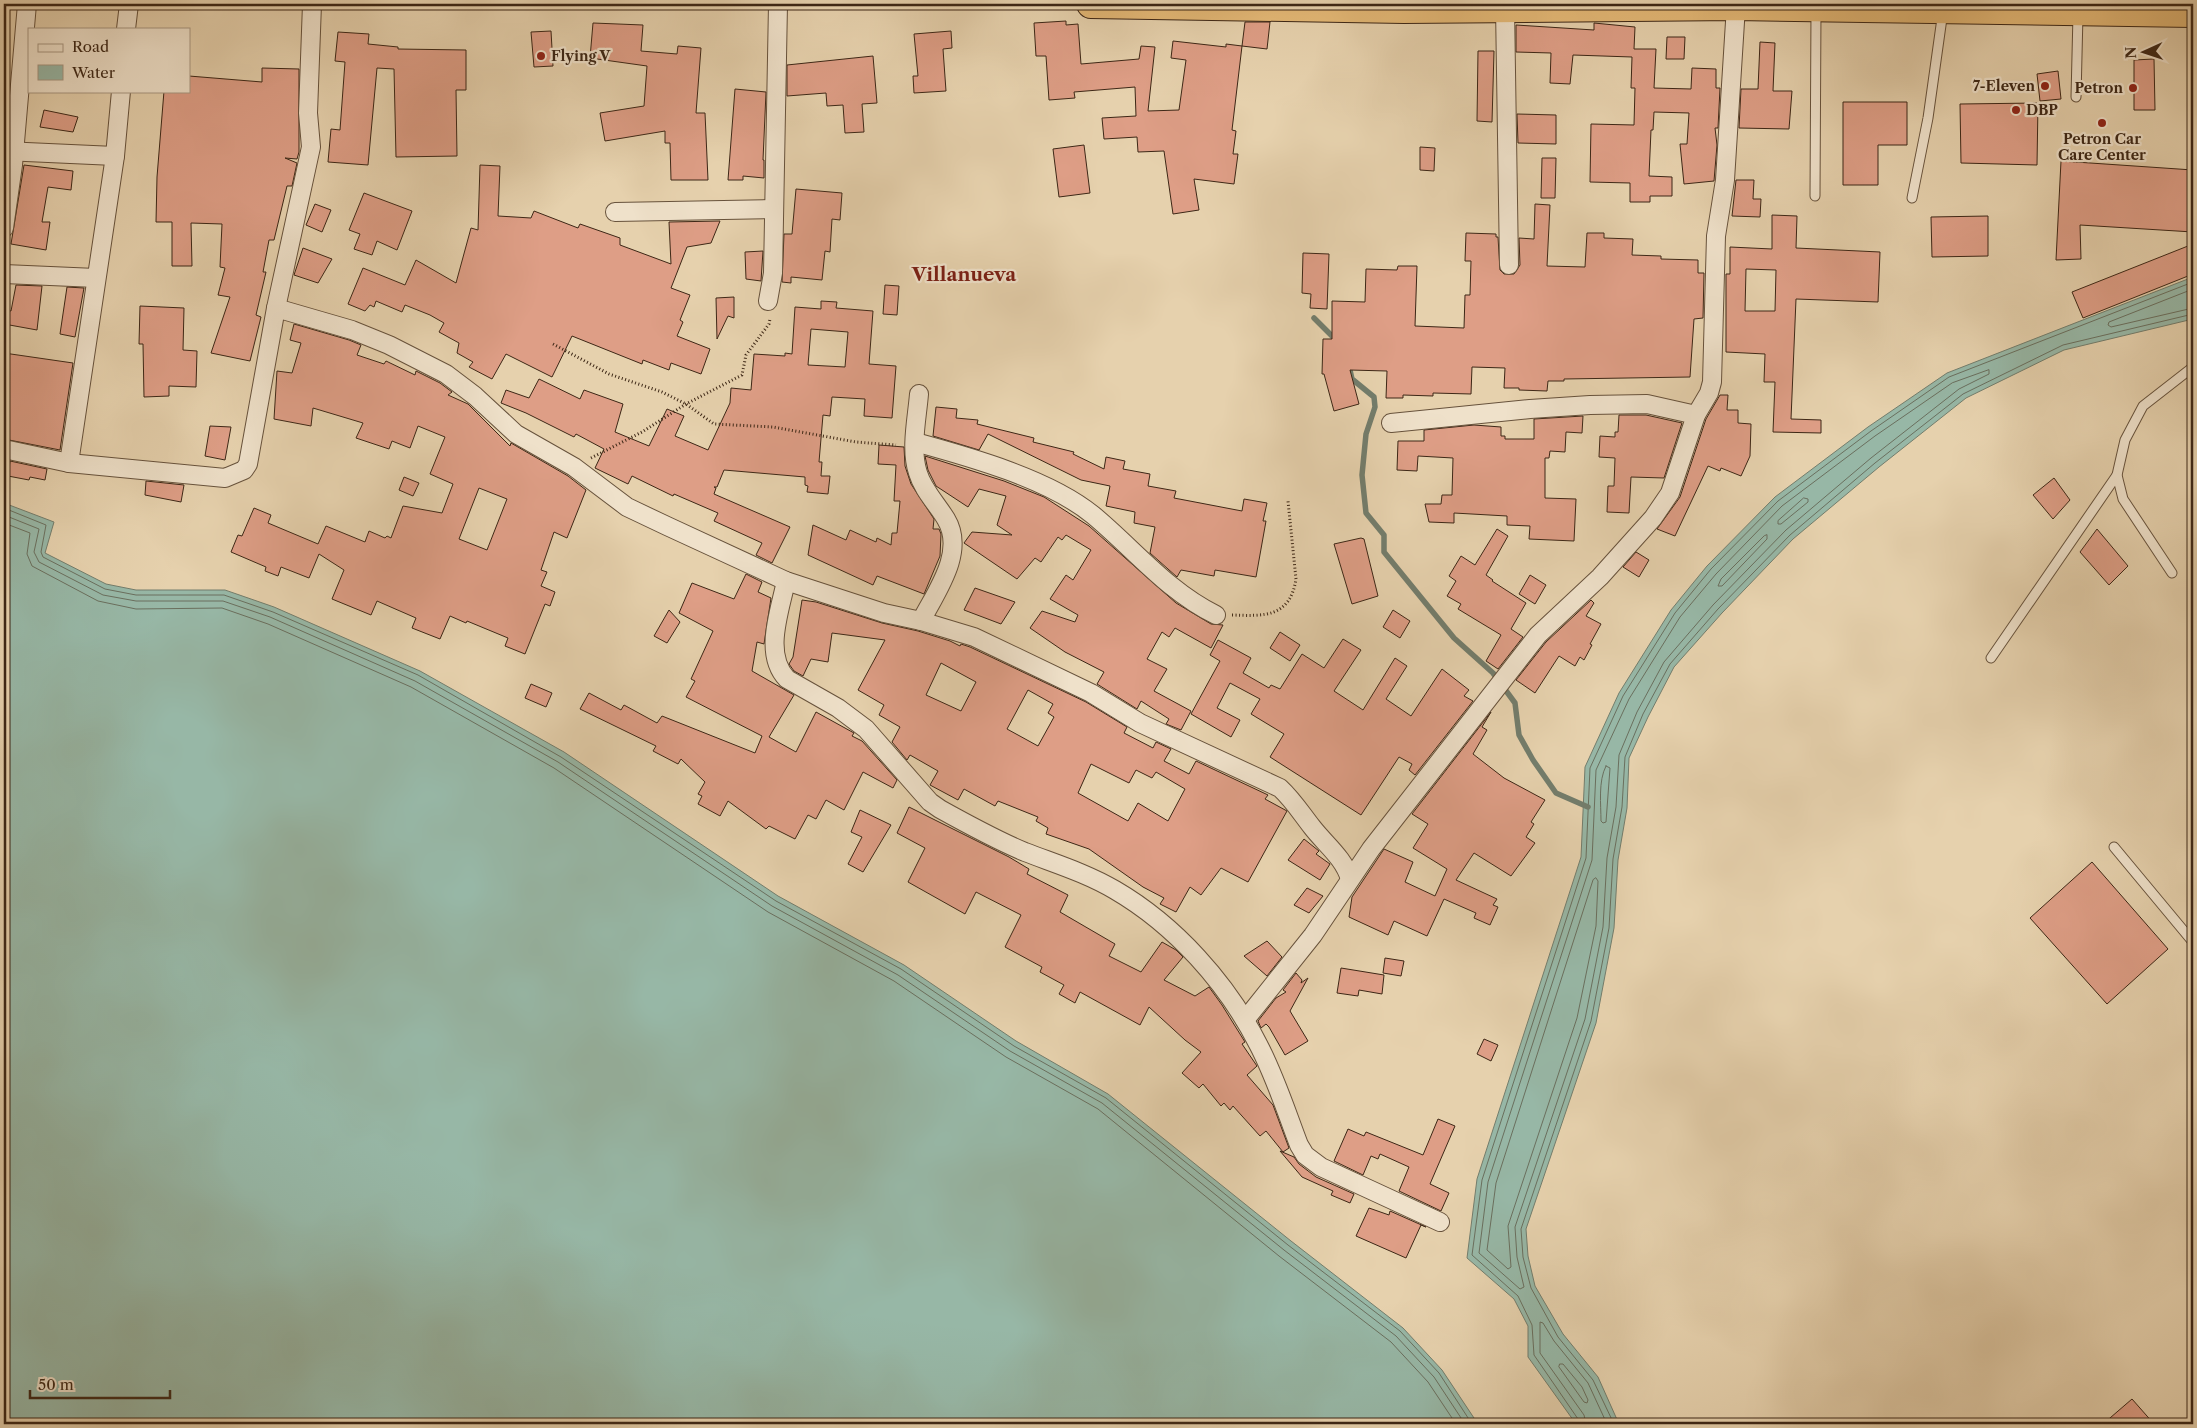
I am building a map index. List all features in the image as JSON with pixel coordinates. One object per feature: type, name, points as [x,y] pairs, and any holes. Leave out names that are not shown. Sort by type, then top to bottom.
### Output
[{"type":"highway","points":[[1091,4],[1505,7],[1736,6],[2193,13]]},
{"type":"street","points":[[4,228],[9,152],[28,4]]},
{"type":"street","points":[[126,28],[129,4]]},
{"type":"street","points":[[4,449],[69,463],[209,478],[225,478],[244,470],[248,464],[276,308],[311,147],[308,113],[312,4]]},
{"type":"street","points":[[768,301],[773,273],[778,4]]},
{"type":"street","points":[[1245,1020],[1313,935],[1350,880],[1538,635],[1600,577],[1653,518],[1670,493],[1696,415],[1709,393],[1712,382],[1716,236],[1725,180],[1736,6]]},
{"type":"street","points":[[1505,7],[1509,265]]},
{"type":"street","points":[[69,463],[115,156],[121,92]]},
{"type":"street","points":[[9,152],[115,156]]},
{"type":"street","points":[[615,212],[774,209]]},
{"type":"street","points":[[4,274],[96,278]]},
{"type":"street","points":[[276,308],[352,330],[389,345],[446,374],[475,396],[516,434],[574,467],[627,506],[786,581],[884,613],[921,621],[974,637],[1091,693],[1140,723],[1280,788],[1292,798],[1310,826],[1341,860],[1350,880]]},
{"type":"street","points":[[919,394],[915,444],[918,474],[947,520],[953,546],[942,580],[921,621]]},
{"type":"street","points":[[1391,423],[1590,405],[1647,404],[1696,415]]},
{"type":"street","points":[[915,444],[970,457],[1045,485],[1067,497],[1093,515],[1175,590],[1194,604],[1216,615]]},
{"type":"street","points":[[786,581],[774,650],[780,672],[787,679],[854,718],[930,802],[940,809],[1024,852],[1073,868],[1116,890],[1155,918],[1180,940],[1213,975],[1245,1020],[1265,1058],[1299,1145],[1306,1155],[1313,1162],[1333,1173],[1440,1222]]},
{"type":"lane","points":[[1815,196],[1816,8]]},
{"type":"lane","points":[[1912,198],[1928,118],[1944,8]]},
{"type":"lane","points":[[2076,97],[2078,11]]},
{"type":"lane","points":[[1991,658],[2117,475],[2125,440],[2143,406],[2193,367]]},
{"type":"lane","points":[[2117,475],[2123,499],[2172,573]]},
{"type":"lane","points":[[2114,847],[2193,942]]},
{"type":"path","points":[[574,467],[642,432],[686,404],[742,375],[746,356],[769,324],[768,301]]},
{"type":"path","points":[[553,344],[609,374],[662,392],[686,404],[714,424],[773,427],[875,444],[915,444]]},
{"type":"path","points":[[1216,615],[1264,616],[1274,613],[1287,604],[1294,592],[1296,579],[1288,500]]},
{"type":"water","points":[[2193,277],[2193,319],[2064,350],[1966,398],[1793,539],[1722,613],[1674,667],[1629,758],[1627,808],[1618,860],[1614,928],[1596,1023],[1526,1229],[1528,1256],[1535,1286],[1563,1334],[1598,1377],[1619,1424],[1576,1424],[1528,1357],[1528,1326],[1514,1299],[1467,1258],[1477,1179],[1581,857],[1585,767],[1619,693],[1671,610],[1707,566],[1775,497],[1868,427],[1947,373]]},
{"type":"water","points":[[4,503],[54,522],[45,553],[106,584],[136,590],[225,590],[274,607],[420,671],[564,752],[778,896],[904,965],[1016,1041],[1108,1094],[1403,1328],[1442,1370],[1478,1424],[4,1424]]},
{"type":"building","points":[[1066,21],[1066,25],[1078,24],[1081,64],[1139,59],[1141,46],[1155,47],[1148,111],[1179,110],[1186,60],[1171,58],[1173,41],[1226,47],[1226,44],[1242,46],[1232,130],[1236,131],[1233,154],[1238,154],[1234,184],[1194,179],[1199,210],[1173,214],[1164,151],[1138,152],[1137,137],[1104,139],[1102,118],[1136,116],[1135,87],[1074,92],[1075,98],[1049,100],[1046,56],[1036,56],[1034,23]]},
{"type":"building","points":[[1245,22],[1270,22],[1267,49],[1242,46]]},
{"type":"building","points":[[593,23],[643,25],[641,51],[677,54],[678,46],[701,48],[696,113],[705,113],[708,180],[671,180],[670,143],[665,143],[665,131],[605,141],[600,113],[644,106],[647,66],[590,58]]},
{"type":"building","points":[[1594,23],[1635,27],[1634,49],[1656,49],[1654,88],[1691,89],[1692,68],[1716,69],[1716,88],[1720,88],[1718,128],[1715,128],[1717,145],[1714,181],[1684,184],[1680,144],[1687,144],[1689,113],[1654,112],[1653,130],[1651,130],[1649,176],[1672,177],[1672,196],[1650,196],[1650,202],[1630,202],[1630,183],[1590,182],[1591,124],[1634,125],[1635,88],[1631,88],[1632,57],[1573,55],[1570,84],[1550,83],[1551,53],[1516,52],[1516,25],[1594,30]]},
{"type":"building","points":[[551,31],[553,66],[534,67],[531,32]]},
{"type":"building","points":[[951,31],[952,48],[943,49],[946,91],[914,93],[913,76],[918,76],[914,34]]},
{"type":"building","points":[[338,32],[369,34],[368,44],[398,47],[398,49],[466,50],[466,90],[456,90],[457,156],[396,157],[394,69],[377,68],[368,165],[328,162],[331,129],[340,130],[345,62],[335,61]]},
{"type":"building","points":[[1667,37],[1685,37],[1684,59],[1666,59]]},
{"type":"building","points":[[1760,42],[1775,43],[1773,91],[1792,91],[1789,129],[1739,128],[1741,89],[1758,89]]},
{"type":"building","points":[[1478,51],[1494,51],[1492,122],[1477,121]]},
{"type":"building","points":[[873,56],[877,103],[862,104],[864,132],[845,133],[843,105],[827,106],[826,93],[787,96],[787,65]]},
{"type":"building","points":[[2154,59],[2155,110],[2134,110],[2134,60]]},
{"type":"building","points":[[262,68],[299,69],[299,152],[297,159],[285,158],[297,163],[292,186],[287,186],[274,240],[269,240],[263,272],[266,272],[256,315],[261,317],[250,361],[211,353],[230,297],[218,295],[225,268],[220,267],[222,224],[191,223],[192,266],[172,266],[172,222],[156,222],[157,177],[164,92],[190,92],[190,76],[262,82]]},
{"type":"building","points":[[2058,71],[2061,99],[2040,101],[2037,74]]},
{"type":"building","points":[[735,89],[766,92],[764,178],[743,176],[743,180],[728,180]]},
{"type":"building","points":[[1843,102],[1907,102],[1907,145],[1878,145],[1878,185],[1843,185]]},
{"type":"building","points":[[2038,103],[2037,165],[1961,163],[1960,104]]},
{"type":"building","points":[[44,110],[78,117],[73,132],[40,127]]},
{"type":"building","points":[[1517,114],[1556,115],[1556,144],[1518,143]]},
{"type":"building","points":[[1084,145],[1090,193],[1059,197],[1053,149]]},
{"type":"building","points":[[1420,147],[1435,148],[1434,171],[1420,170]]},
{"type":"building","points":[[1542,158],[1556,158],[1555,198],[1541,198]]},
{"type":"building","points":[[2061,161],[2193,170],[2193,232],[2080,225],[2081,259],[2056,260]]},
{"type":"building","points":[[24,165],[73,171],[71,190],[48,187],[42,222],[50,222],[46,250],[11,244]]},
{"type":"building","points":[[480,165],[500,166],[498,216],[531,218],[534,211],[578,228],[580,224],[620,238],[620,245],[671,264],[669,222],[720,221],[711,243],[687,247],[671,288],[690,295],[680,320],[683,322],[677,336],[710,349],[701,374],[671,363],[669,370],[643,360],[642,364],[572,336],[552,377],[506,354],[492,379],[469,367],[473,362],[457,353],[459,343],[439,332],[444,323],[430,315],[405,305],[402,312],[376,301],[374,307],[370,305],[365,311],[348,304],[363,268],[405,285],[416,260],[456,283],[471,228],[478,230]]},
{"type":"building","points":[[1736,180],[1754,180],[1753,199],[1761,199],[1760,217],[1732,216]]},
{"type":"building","points":[[796,189],[842,193],[840,220],[832,219],[830,252],[825,251],[822,280],[791,277],[791,283],[782,282],[784,234],[792,234]]},
{"type":"building","points":[[364,193],[412,211],[397,250],[377,241],[372,255],[354,249],[360,234],[349,230]]},
{"type":"building","points":[[315,204],[331,210],[322,232],[306,225]]},
{"type":"building","points":[[1535,204],[1550,205],[1547,266],[1585,267],[1587,233],[1604,233],[1604,238],[1633,239],[1632,255],[1661,256],[1661,259],[1698,260],[1698,273],[1704,273],[1703,318],[1694,319],[1690,377],[1564,379],[1564,381],[1548,381],[1547,391],[1519,390],[1519,388],[1504,388],[1505,368],[1472,367],[1471,394],[1433,393],[1433,396],[1403,395],[1403,398],[1386,398],[1387,371],[1350,370],[1359,404],[1334,411],[1324,374],[1322,374],[1323,339],[1332,339],[1332,301],[1365,302],[1366,269],[1397,270],[1398,266],[1417,266],[1415,326],[1464,328],[1465,295],[1470,295],[1471,261],[1465,261],[1466,233],[1496,234],[1496,237],[1498,237],[1500,270],[1504,274],[1514,274],[1520,265],[1519,238],[1534,239]]},
{"type":"building","points":[[1772,215],[1797,216],[1796,248],[1880,252],[1878,302],[1796,299],[1791,419],[1821,420],[1821,433],[1773,432],[1775,382],[1764,382],[1765,354],[1726,352],[1726,274],[1730,274],[1730,247],[1772,249]],"holes":[[[1746,269],[1776,270],[1775,311],[1745,311]]]},
{"type":"building","points":[[1988,216],[1988,256],[1932,257],[1931,217]]},
{"type":"building","points":[[2193,244],[2193,274],[2083,318],[2072,292]]},
{"type":"building","points":[[303,248],[332,259],[318,283],[294,275]]},
{"type":"building","points":[[763,251],[761,281],[746,279],[745,252]]},
{"type":"building","points":[[1303,253],[1329,254],[1327,309],[1310,308],[1311,294],[1302,293]]},
{"type":"building","points":[[16,285],[42,286],[37,330],[4,324],[4,310],[11,311]]},
{"type":"building","points":[[885,285],[899,286],[897,315],[883,314]]},
{"type":"building","points":[[67,287],[84,288],[75,337],[60,334]]},
{"type":"building","points":[[734,297],[734,318],[728,316],[717,339],[716,298]]},
{"type":"building","points":[[821,301],[837,302],[836,308],[873,311],[869,364],[896,366],[892,418],[864,416],[865,399],[832,397],[830,416],[823,415],[819,462],[822,462],[821,476],[830,476],[828,494],[807,492],[808,486],[805,485],[805,477],[724,470],[717,487],[714,487],[716,488],[714,494],[790,527],[772,563],[756,555],[762,543],[714,521],[718,513],[674,494],[673,496],[632,476],[628,484],[595,468],[604,449],[576,434],[574,437],[501,403],[506,390],[529,398],[539,379],[580,399],[584,390],[623,404],[615,432],[649,446],[667,409],[684,416],[675,436],[708,450],[730,403],[731,388],[751,390],[754,354],[785,356],[785,353],[792,354],[795,307],[821,309]],"holes":[[[811,329],[848,332],[845,367],[808,365]]]},
{"type":"building","points":[[140,306],[184,308],[183,350],[197,351],[196,387],[169,386],[169,396],[144,397],[143,344],[139,344]]},
{"type":"building","points":[[294,324],[349,340],[361,345],[357,355],[384,364],[386,361],[415,375],[416,371],[440,383],[452,392],[448,395],[468,404],[510,446],[511,443],[568,476],[586,490],[567,538],[554,532],[541,570],[547,572],[541,586],[555,592],[550,606],[545,604],[525,654],[505,646],[508,638],[450,616],[440,639],[412,628],[416,618],[377,601],[371,615],[332,599],[344,570],[319,554],[309,578],[281,567],[278,576],[265,571],[266,567],[231,552],[238,535],[242,536],[254,508],[271,515],[268,523],[318,544],[326,526],[365,542],[369,531],[385,538],[387,536],[391,538],[403,506],[442,513],[453,484],[430,474],[445,437],[418,426],[410,448],[392,441],[389,449],[356,438],[363,423],[313,408],[311,426],[274,419],[277,371],[292,373],[301,343],[290,340]],"holes":[[[479,488],[507,499],[487,550],[459,539]]]},
{"type":"building","points":[[4,353],[73,363],[60,450],[4,439]]},
{"type":"building","points":[[1720,395],[1728,395],[1727,410],[1738,410],[1738,423],[1751,424],[1750,456],[1741,476],[1721,468],[1720,471],[1708,466],[1675,536],[1657,529],[1680,497],[1706,419]]},
{"type":"building","points":[[936,407],[957,409],[956,418],[978,420],[977,424],[1034,438],[1033,442],[1074,452],[1073,454],[1104,469],[1106,457],[1125,461],[1123,469],[1150,474],[1148,486],[1176,491],[1174,498],[1242,511],[1244,499],[1267,503],[1263,521],[1266,521],[1256,577],[1215,570],[1214,576],[1181,570],[1177,577],[1150,553],[1155,527],[1134,523],[1135,512],[1106,506],[1110,486],[1081,480],[988,434],[979,450],[933,436]]},
{"type":"building","points":[[1619,415],[1646,415],[1682,423],[1664,478],[1631,477],[1629,513],[1607,512],[1608,486],[1614,486],[1615,458],[1599,457],[1600,436],[1615,437],[1615,432],[1618,432]]},
{"type":"building","points":[[1583,416],[1582,433],[1566,432],[1565,452],[1550,451],[1549,458],[1545,458],[1545,498],[1576,499],[1574,541],[1529,539],[1530,526],[1507,525],[1507,516],[1454,513],[1454,523],[1429,522],[1425,504],[1441,504],[1442,495],[1452,495],[1453,458],[1418,456],[1417,471],[1397,470],[1398,441],[1424,441],[1424,430],[1474,425],[1501,427],[1501,436],[1505,436],[1505,439],[1534,439],[1534,419]]},
{"type":"building","points":[[210,426],[231,427],[225,460],[205,456]]},
{"type":"building","points":[[879,445],[904,447],[905,466],[911,484],[934,519],[933,529],[939,529],[941,534],[940,556],[924,594],[877,576],[873,585],[808,555],[813,525],[846,540],[850,530],[876,542],[877,538],[891,545],[892,533],[897,533],[900,501],[894,501],[896,465],[878,464]]},
{"type":"building","points":[[925,456],[1004,481],[1044,497],[1089,526],[1176,603],[1211,624],[1223,625],[1211,648],[1175,628],[1169,637],[1162,632],[1147,659],[1167,669],[1154,691],[1191,711],[1181,730],[1166,724],[1169,719],[1141,701],[1137,709],[1097,684],[1104,672],[1065,652],[1030,628],[1042,611],[1075,622],[1078,615],[1050,599],[1066,575],[1073,580],[1091,550],[1066,535],[1062,540],[1058,537],[1041,562],[1035,558],[1017,579],[964,543],[972,532],[1012,535],[997,525],[1006,496],[979,489],[968,507],[936,486],[928,470]]},
{"type":"building","points":[[10,461],[47,469],[45,480],[30,477],[29,480],[8,476]]},
{"type":"building","points":[[404,477],[419,483],[413,496],[399,490]]},
{"type":"building","points":[[2054,478],[2070,500],[2053,519],[2033,495]]},
{"type":"building","points":[[146,481],[184,485],[181,502],[145,495]]},
{"type":"building","points":[[1497,529],[1508,536],[1486,575],[1526,603],[1511,629],[1523,637],[1498,669],[1486,661],[1501,635],[1458,609],[1461,604],[1447,596],[1456,581],[1449,576],[1461,556],[1475,565]]},
{"type":"building","points":[[2097,529],[2128,566],[2109,585],[2080,552]]},
{"type":"building","points":[[1364,539],[1378,596],[1352,604],[1334,544]]},
{"type":"building","points":[[1636,552],[1649,560],[1639,577],[1623,567]]},
{"type":"building","points":[[746,574],[762,582],[758,592],[771,598],[764,644],[757,642],[752,671],[794,695],[769,737],[796,752],[816,712],[854,733],[852,736],[862,741],[897,780],[893,788],[863,772],[844,810],[826,800],[816,819],[808,815],[795,839],[769,826],[766,829],[728,801],[720,816],[698,804],[702,796],[698,794],[705,782],[681,759],[678,764],[653,751],[656,746],[580,709],[589,693],[621,710],[624,705],[657,723],[662,716],[755,753],[762,736],[686,697],[695,681],[691,679],[713,631],[679,613],[692,583],[734,599]]},
{"type":"building","points":[[1530,575],[1546,585],[1535,604],[1519,594]]},
{"type":"building","points":[[975,588],[1015,602],[1001,624],[964,610]]},
{"type":"building","points":[[802,600],[816,602],[882,623],[918,631],[960,646],[961,644],[1086,702],[1127,727],[1124,733],[1153,748],[1156,742],[1171,749],[1164,761],[1189,774],[1196,761],[1268,795],[1265,799],[1287,811],[1248,882],[1221,868],[1201,895],[1190,887],[1176,912],[1160,904],[1164,898],[1143,887],[1089,849],[1046,834],[1048,828],[1036,821],[1038,817],[998,801],[995,806],[964,789],[958,800],[930,785],[938,771],[910,755],[907,760],[892,742],[900,727],[879,715],[884,705],[858,690],[885,640],[832,633],[828,662],[811,659],[803,676],[794,671],[789,664],[793,657]],"holes":[[[941,663],[976,682],[961,711],[926,695]],[[1028,690],[1053,704],[1048,713],[1054,717],[1038,746],[1007,729]],[[1091,764],[1129,783],[1136,770],[1152,778],[1156,772],[1185,789],[1168,821],[1138,803],[1128,821],[1078,793]]]},
{"type":"building","points":[[1591,600],[1594,603],[1586,616],[1601,624],[1584,660],[1580,657],[1575,666],[1559,656],[1535,693],[1516,680],[1546,642]]},
{"type":"building","points":[[669,610],[680,622],[667,643],[654,636]]},
{"type":"building","points":[[1393,610],[1410,621],[1400,638],[1383,627]]},
{"type":"building","points":[[1280,632],[1300,645],[1290,661],[1270,648]]},
{"type":"building","points":[[1343,639],[1361,650],[1334,691],[1363,710],[1395,658],[1407,666],[1386,699],[1411,716],[1442,669],[1469,690],[1464,696],[1473,701],[1415,775],[1409,770],[1412,764],[1399,757],[1361,815],[1270,757],[1284,734],[1251,714],[1260,699],[1230,683],[1217,708],[1240,720],[1231,737],[1191,714],[1220,661],[1210,655],[1218,640],[1251,658],[1243,673],[1269,688],[1271,685],[1280,689],[1302,654],[1324,668]]},
{"type":"building","points":[[531,684],[552,693],[546,707],[525,698]]},
{"type":"building","points":[[1491,712],[1482,727],[1487,730],[1473,754],[1504,778],[1545,800],[1531,822],[1534,824],[1526,837],[1535,843],[1511,876],[1474,853],[1456,880],[1497,899],[1493,905],[1498,907],[1490,925],[1474,918],[1476,913],[1444,899],[1427,936],[1394,921],[1388,935],[1349,917],[1352,897],[1384,849],[1413,862],[1405,882],[1435,896],[1447,869],[1413,848],[1428,824],[1412,814]]},
{"type":"building","points":[[909,807],[1009,857],[1029,869],[1027,874],[1068,895],[1060,912],[1115,944],[1109,956],[1141,972],[1162,942],[1176,950],[1183,957],[1164,980],[1195,996],[1209,987],[1245,1042],[1242,1044],[1257,1066],[1247,1075],[1273,1105],[1289,1148],[1283,1152],[1266,1131],[1260,1136],[1233,1106],[1230,1110],[1224,1103],[1221,1106],[1203,1084],[1199,1088],[1182,1073],[1201,1052],[1149,1007],[1140,1025],[1080,992],[1075,1003],[1059,994],[1064,985],[1040,972],[1042,967],[1005,947],[1021,915],[976,892],[965,914],[908,882],[925,848],[897,833]]},
{"type":"building","points":[[860,810],[891,825],[863,872],[848,864],[862,837],[851,832]]},
{"type":"building","points":[[1304,839],[1319,851],[1316,854],[1330,864],[1320,880],[1288,860]]},
{"type":"building","points":[[2092,862],[2168,949],[2107,1004],[2030,918]]},
{"type":"building","points":[[1307,888],[1323,896],[1309,913],[1294,905]]},
{"type":"building","points":[[1267,941],[1282,957],[1267,976],[1244,956]]},
{"type":"building","points":[[1385,958],[1404,961],[1401,976],[1383,973]]},
{"type":"building","points":[[1341,968],[1384,975],[1382,994],[1359,990],[1358,996],[1337,993]]},
{"type":"building","points":[[1296,973],[1302,980],[1301,983],[1308,978],[1290,1011],[1308,1041],[1285,1055],[1269,1027],[1266,1024],[1261,1028],[1258,1021],[1276,998],[1286,992],[1283,990]]},
{"type":"building","points":[[1484,1039],[1498,1045],[1491,1061],[1477,1054]]},
{"type":"building","points":[[1438,1119],[1455,1126],[1430,1184],[1449,1193],[1441,1211],[1399,1191],[1409,1167],[1380,1154],[1378,1159],[1371,1156],[1363,1175],[1334,1161],[1348,1129],[1364,1136],[1366,1132],[1423,1155]]},
{"type":"building","points":[[1280,1151],[1294,1157],[1299,1164],[1316,1177],[1354,1194],[1350,1203],[1331,1195],[1333,1191],[1302,1177]]},
{"type":"building","points":[[1369,1208],[1389,1215],[1390,1211],[1426,1227],[1421,1225],[1406,1258],[1356,1236]]},
{"type":"building","points":[[2132,1399],[2154,1424],[2103,1424]]},
{"type":"waterway","points":[[1314,318],[1336,340]]},
{"type":"waterway","points":[[1350,370],[1352,379],[1374,397],[1375,407],[1366,434],[1362,475],[1366,513],[1384,535],[1384,552],[1454,638],[1493,673],[1515,703],[1519,735],[1533,760],[1556,793],[1588,807]]},
{"type":"place","name":"Flying V","points":[[541,56]]},
{"type":"place","name":"7-Eleven","points":[[2045,86]]},
{"type":"place","name":"Petron","points":[[2133,88]]},
{"type":"place","name":"DBP","points":[[2016,110]]},
{"type":"place","name":"Petron Car Care Center","points":[[2102,123]]},
{"type":"district","name":"Villanueva","points":[[964,274]]}]
